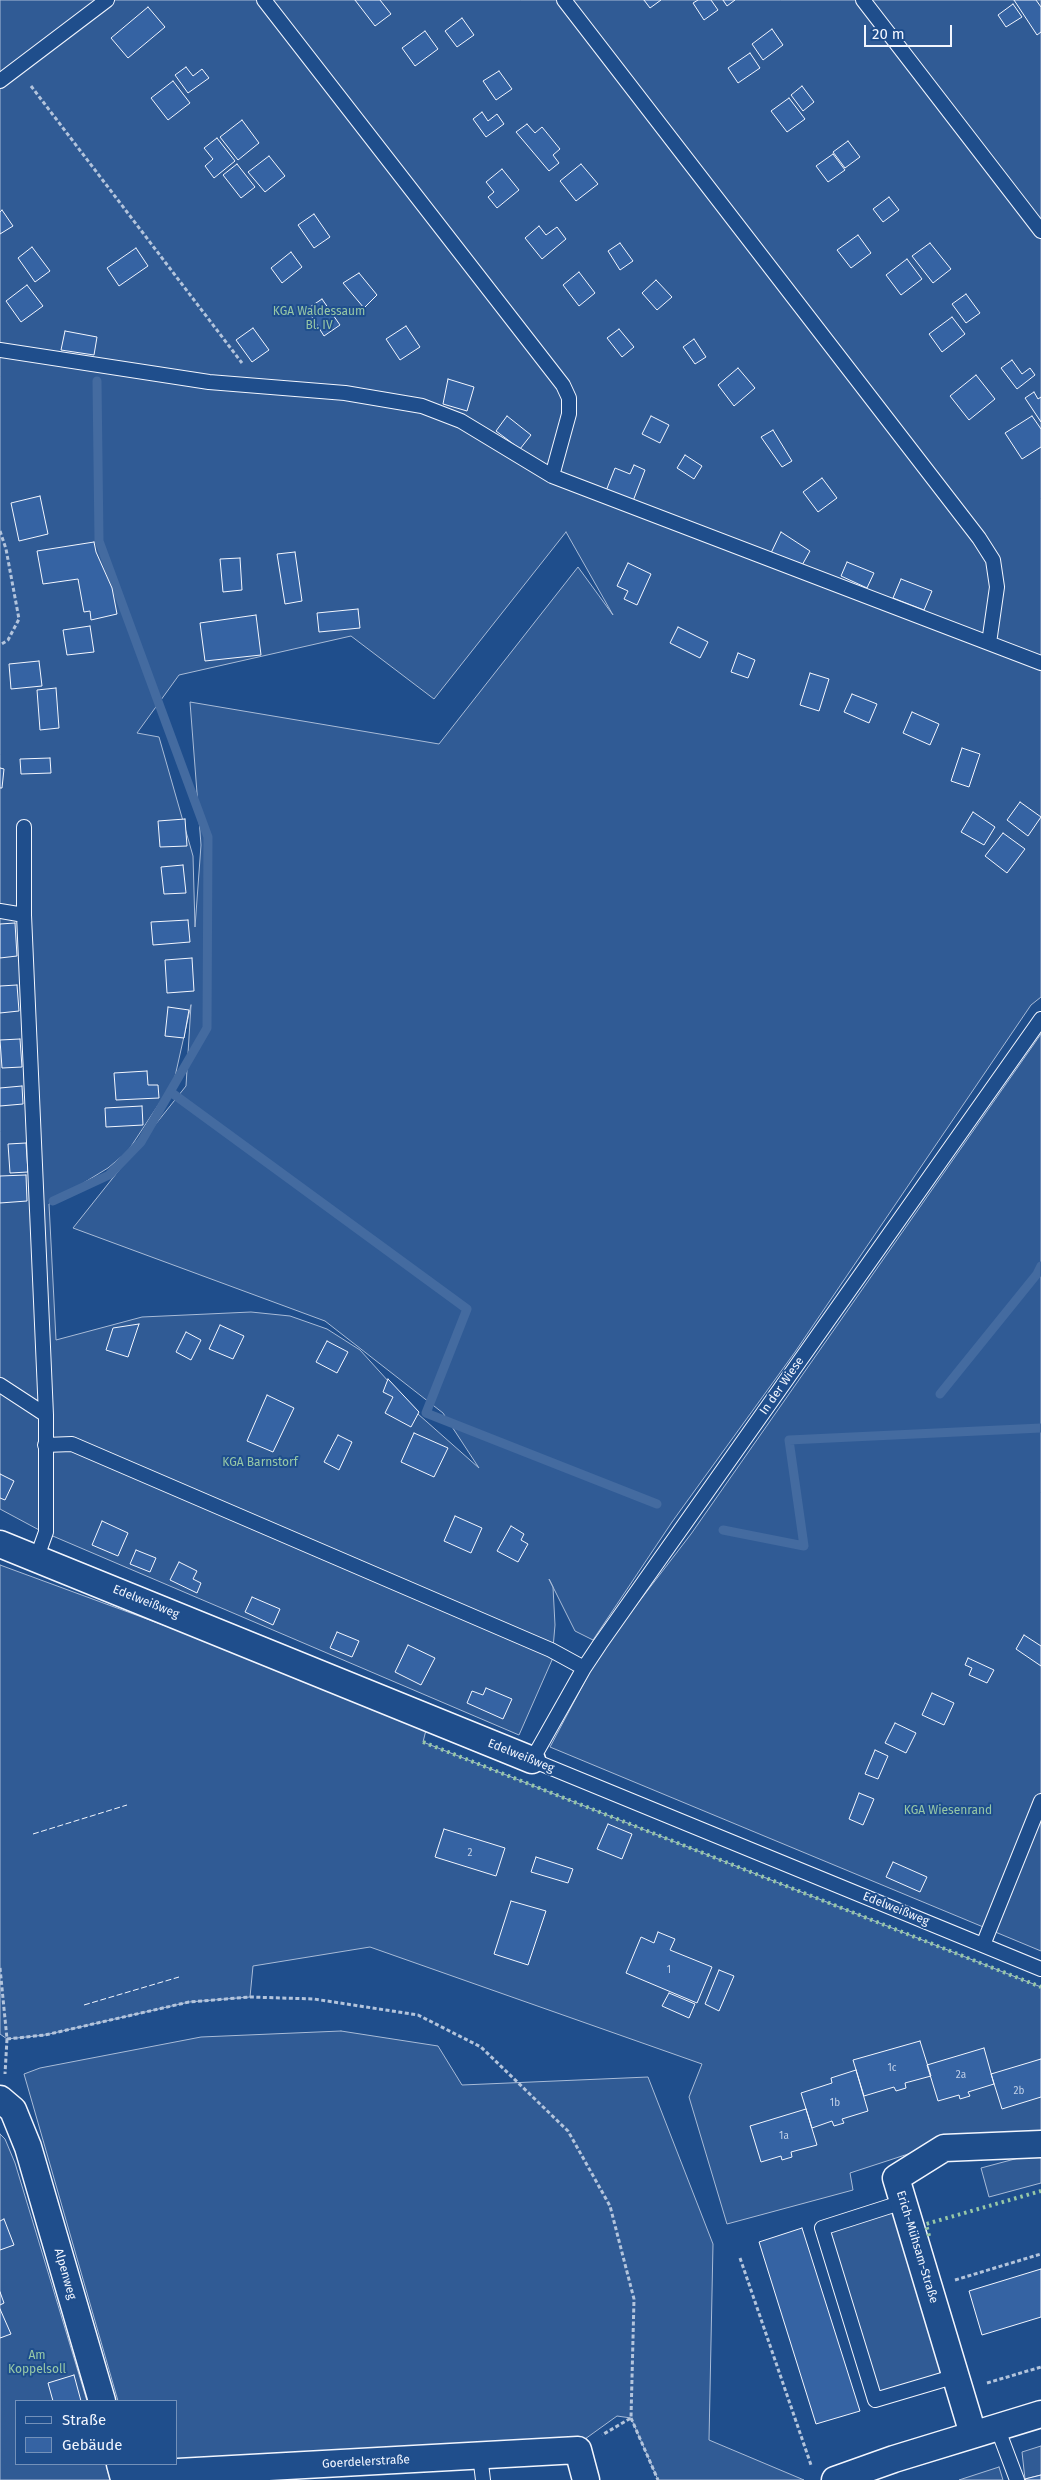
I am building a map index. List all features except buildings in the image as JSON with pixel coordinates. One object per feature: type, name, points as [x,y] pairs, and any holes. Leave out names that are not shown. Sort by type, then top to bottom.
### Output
[{"type":"street","name":"Edelweißweg","points":[[0,1544],[37,1557],[532,1760]]},
{"type":"street","name":"Alpenweg","points":[[2,2089],[28,2147],[102,2400]]},
{"type":"street","name":"Erich-Mühsam-Straße","points":[[985,2430],[958,2384],[896,2178],[944,2148],[1041,2144]]},
{"type":"street","points":[[824,2475],[1041,2414]]},
{"type":"street","points":[[578,2450],[586,2480]]},
{"type":"street","name":"Goerdelerstraße","points":[[121,2469],[186,2476],[482,2468],[578,2450]]},
{"type":"lane","points":[[0,82],[107,0]]},
{"type":"lane","points":[[264,0],[563,385],[569,398],[569,414],[552,476]]},
{"type":"lane","points":[[564,0],[979,538],[993,560],[997,587],[989,643]]},
{"type":"lane","points":[[863,0],[1041,231]]},
{"type":"lane","points":[[0,350],[210,382],[345,393],[422,406],[461,421],[552,476],[1041,662]]},
{"type":"lane","points":[[24,827],[24,915],[46,1415],[46,1532],[37,1557]]},
{"type":"lane","points":[[0,911],[24,915]]},
{"type":"lane","name":"In der Wiese","points":[[532,1760],[584,1668],[1041,1019]]},
{"type":"lane","points":[[0,1385],[46,1415]]},
{"type":"lane","points":[[45,1445],[72,1444],[551,1650],[584,1668]]},
{"type":"lane","name":"Edelweißweg","points":[[532,1760],[1041,1969]]},
{"type":"lane","points":[[982,1945],[1041,1800]]},
{"type":"lane","points":[[903,2202],[822,2228],[876,2400],[958,2384]]},
{"type":"lane","points":[[985,2430],[1017,2480]]},
{"type":"path","points":[[17,68],[258,385]]},
{"type":"path","points":[[0,531],[6,549],[19,619],[8,640],[0,645]]},
{"type":"path","points":[[0,1968],[7,2038],[2,2089]]},
{"type":"path","points":[[7,2038],[45,2035],[190,2002],[250,1997],[314,1999],[418,2015],[481,2047],[568,2131],[610,2206],[634,2299],[631,2418],[658,2480]]},
{"type":"path","points":[[929,2288],[1041,2254]]},
{"type":"path","points":[[740,2258],[824,2475]]},
{"type":"path","points":[[958,2384],[1041,2367]]},
{"type":"path","points":[[578,2450],[631,2418]]},
{"type":"shaded area","points":[[0,0],[1041,0],[1041,997],[1031,1005],[795,1352],[672,1522],[593,1640],[575,1631],[553,1587],[555,1625],[552,1660],[519,1735],[41,1531],[0,1509]],"holes":[[[566,532],[613,615],[578,567],[439,744],[190,702],[201,845],[195,927],[193,856],[159,737],[137,733],[179,675],[351,636],[434,699]],[[191,1005],[186,1086],[73,1228],[325,1321],[443,1413],[479,1468],[418,1414],[360,1350],[327,1329],[290,1316],[251,1312],[142,1317],[56,1340],[49,1204],[108,1168],[128,1151],[174,1081]]]},
{"type":"shaded area","points":[[1041,1034],[1041,1951],[550,1747],[601,1651],[691,1534]]},
{"type":"shaded area","points":[[0,1565],[204,1640],[426,1730],[423,1742],[1041,1987],[1041,2135],[948,2141],[850,2173],[853,2190],[727,2224],[689,2097],[702,2064],[370,1947],[253,1966],[250,1997],[189,2002],[45,2035],[7,2039],[0,2034]]},
{"type":"shaded area","points":[[341,2031],[438,2046],[462,2085],[648,2077],[713,2244],[709,2440],[804,2480],[658,2480],[631,2418],[617,2416],[585,2439],[178,2461],[178,2400],[118,2400],[24,2074],[40,2068],[201,2037]]},
{"type":"shaded area","name":"Am Koppelsoll","points":[[0,2134],[5,2139],[15,2163],[87,2400],[15,2400],[15,2465],[106,2465],[110,2480],[0,2480]]},
{"type":"shaded area","points":[[1041,2152],[1041,2183],[989,2197],[981,2168]]},
{"type":"shaded area","points":[[892,2206],[946,2378],[875,2400],[822,2228]]},
{"type":"shaded area","points":[[1041,2446],[1041,2475],[1025,2479],[1022,2452]]},
{"type":"shaded area","points":[[999,2467],[1003,2480],[959,2480]]},
{"type":"waterway","points":[[53,1201],[109,1175],[141,1142],[207,1028],[208,837],[99,541],[97,381]]},
{"type":"waterway","points":[[172,1093],[467,1309],[426,1413],[657,1504]]},
{"type":"waterway","points":[[940,1394],[1037,1274],[1041,1266]]},
{"type":"waterway","points":[[723,1530],[804,1546],[789,1440],[1041,1428]]},
{"type":"hedge","points":[[423,1742],[1041,1987]]},
{"type":"hedge","points":[[929,2236],[926,2224],[1041,2191]]},
{"type":"fence","points":[[33,1834],[127,1805]]},
{"type":"fence","points":[[84,2005],[179,1977]]},
{"type":"park label","name":"KGA Waldessaum Bl. IV","points":[[319,319]]},
{"type":"park label","name":"KGA Barnstorf","points":[[260,1463]]},
{"type":"park label","name":"KGA Wiesenrand","points":[[948,1811]]}]
